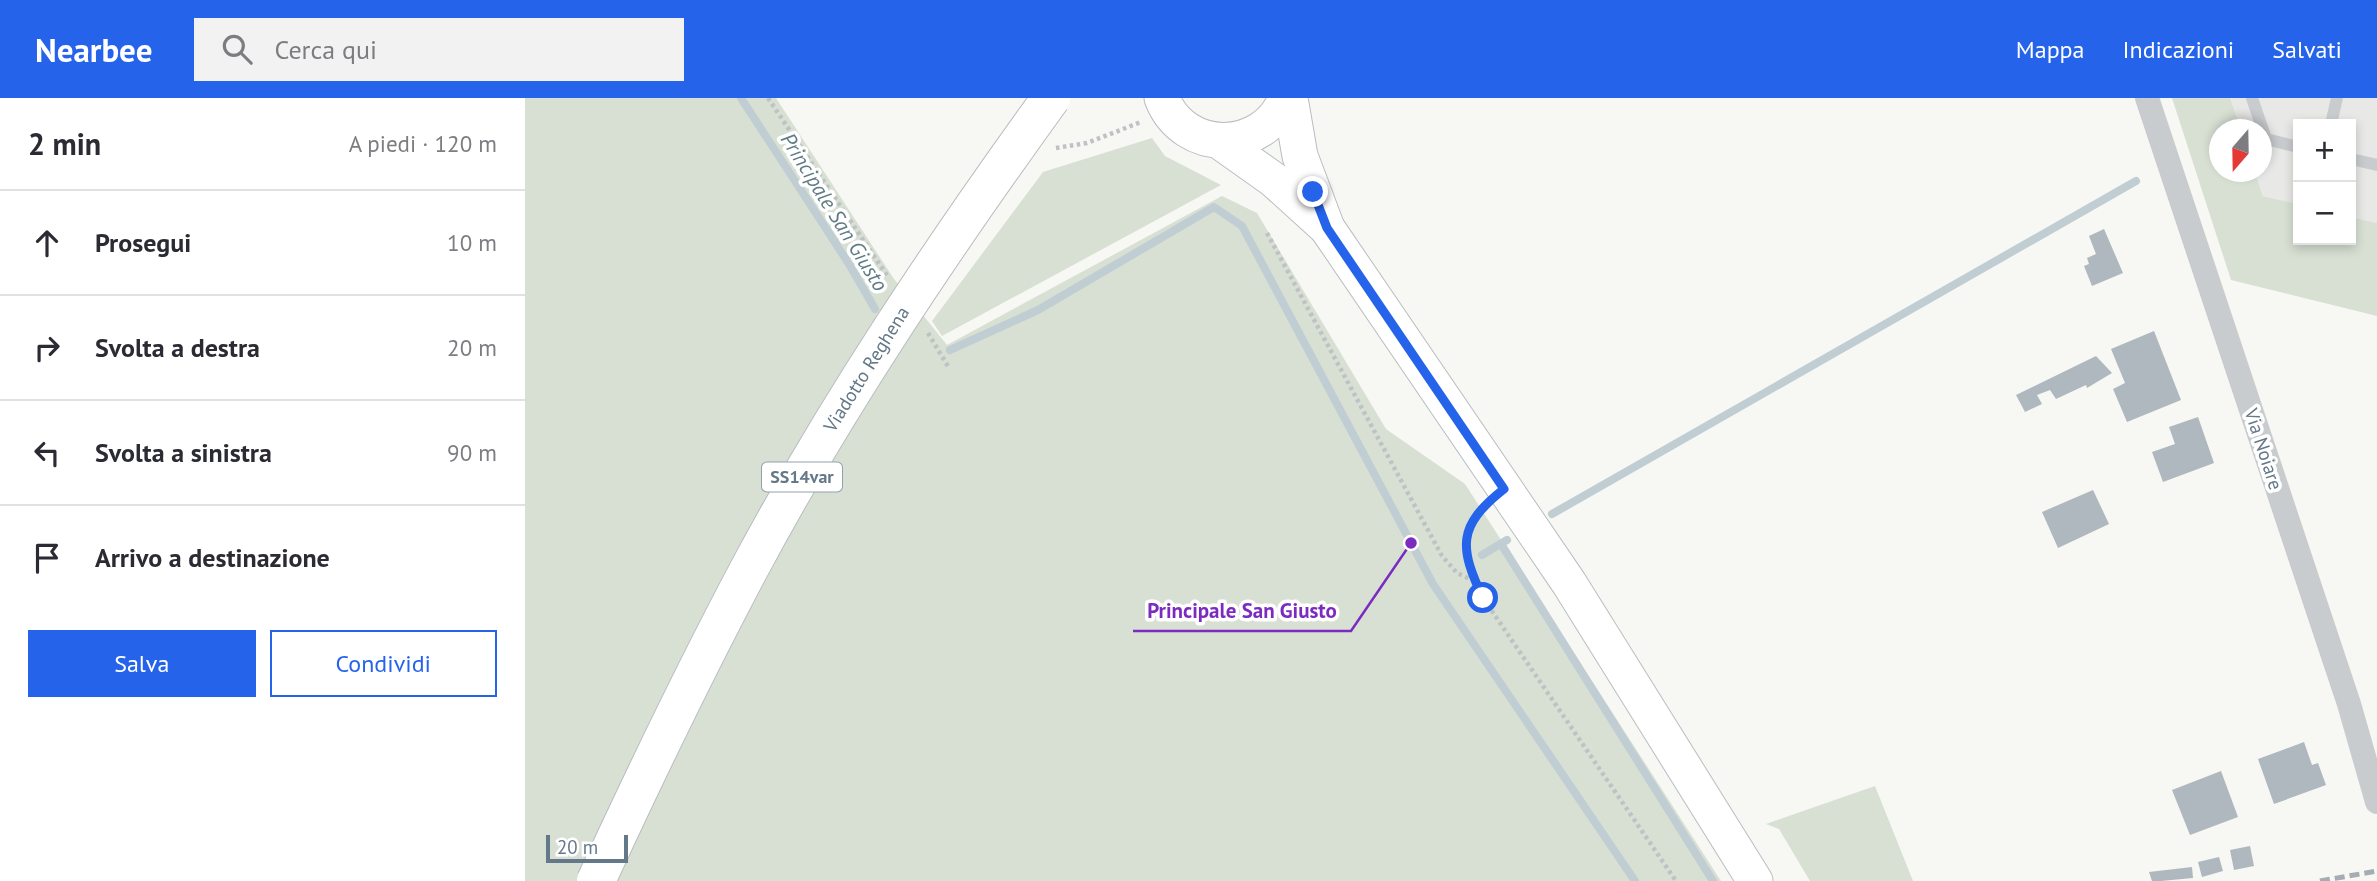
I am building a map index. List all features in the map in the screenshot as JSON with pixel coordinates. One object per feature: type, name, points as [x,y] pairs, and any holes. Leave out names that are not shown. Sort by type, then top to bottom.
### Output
[{"type":"highway","name":"Viadotto Reghena","points":[[596,881],[748,570],[826,434],[910,299],[1051,98]]},
{"type":"street","points":[[1165,104],[1181,125],[1198,136],[1219,141],[1238,140],[1255,134],[1270,123],[1288,98]]},
{"type":"street","points":[[1288,98],[1297,143],[1327,228]]},
{"type":"street","name":"Via Noiare","points":[[2147,98],[2349,704],[2377,802]]},
{"type":"street","points":[[1219,141],[1274,180],[1327,228],[1569,583],[1755,881]]},
{"type":"lane","points":[[2252,98],[2266,139],[2293,146]]},
{"type":"lane","points":[[2332,119],[2337,98]]},
{"type":"lane","points":[[2356,160],[2377,165]]},
{"type":"path","points":[[768,98],[889,279]]},
{"type":"path","points":[[1049,149],[1087,143],[1116,134],[1165,104]]},
{"type":"path","points":[[1266,233],[1442,556],[1457,573],[1475,581]]},
{"type":"path","points":[[927,330],[949,368]]},
{"type":"path","points":[[1504,489],[1481,507],[1469,528],[1467,563],[1483,598],[1677,881]]},
{"type":"shaded area","points":[[525,98],[776,98],[894,279],[947,345],[1222,196],[1257,213],[1386,429],[1465,484],[1721,881],[525,881]]},
{"type":"shaded area","points":[[2172,98],[2230,98],[2237,119],[2209,119],[2209,182],[2258,182],[2263,196],[2293,203],[2293,245],[2356,245],[2356,218],[2377,223],[2377,316],[2231,280]]},
{"type":"shaded area","points":[[2230,98],[2377,98],[2377,223],[2356,218],[2356,119],[2293,119],[2293,203],[2263,196],[2258,182],[2272,182],[2272,119],[2237,119]]},
{"type":"shaded area","points":[[1152,138],[1165,156],[1221,185],[942,336],[932,321],[1043,172]]},
{"type":"shaded area","points":[[1875,786],[1913,881],[1810,881],[1779,829],[1766,824]]},
{"type":"building","points":[[2104,229],[2123,273],[2092,286],[2084,266],[2089,264],[2087,258],[2096,254],[2089,236]]},
{"type":"building","points":[[2154,331],[2181,400],[2127,422],[2113,389],[2125,383],[2111,349]]},
{"type":"building","points":[[2096,356],[2112,373],[2087,388],[2086,385],[2056,399],[2050,390],[2037,395],[2042,404],[2025,412],[2016,395]]},
{"type":"building","points":[[2198,417],[2214,463],[2163,482],[2152,452],[2175,444],[2169,427]]},
{"type":"building","points":[[2093,490],[2109,524],[2058,548],[2042,512]]},
{"type":"building","points":[[2304,742],[2312,765],[2318,763],[2326,785],[2274,804],[2258,759]]},
{"type":"building","points":[[2221,771],[2238,817],[2190,835],[2172,790]]},
{"type":"building","points":[[2250,846],[2254,866],[2234,870],[2230,850]]},
{"type":"building","points":[[2219,857],[2223,871],[2202,877],[2198,862]]},
{"type":"building","points":[[2192,867],[2193,878],[2152,881],[2149,872]]},
{"type":"waterway","name":"Principale San Giusto","points":[[741,98],[849,264],[875,309]]},
{"type":"waterway","points":[[1552,514],[2136,181]]},
{"type":"waterway","name":"Principale San Giusto","points":[[950,350],[1038,310],[1214,207],[1242,226],[1433,584],[1635,881]]},
{"type":"waterway","points":[[1482,555],[1507,540]]},
{"type":"waterway","points":[[1501,544],[1713,881]]},
{"type":"railway","points":[[2320,881],[2377,871]]},
{"type":"place","name":"Principale San Giusto","points":[[1411,543]]},
{"type":"route","points":[[1313,192],[1327,228],[1422,372],[1504,489],[1481,507],[1469,528],[1467,563],[1483,598]]}]
